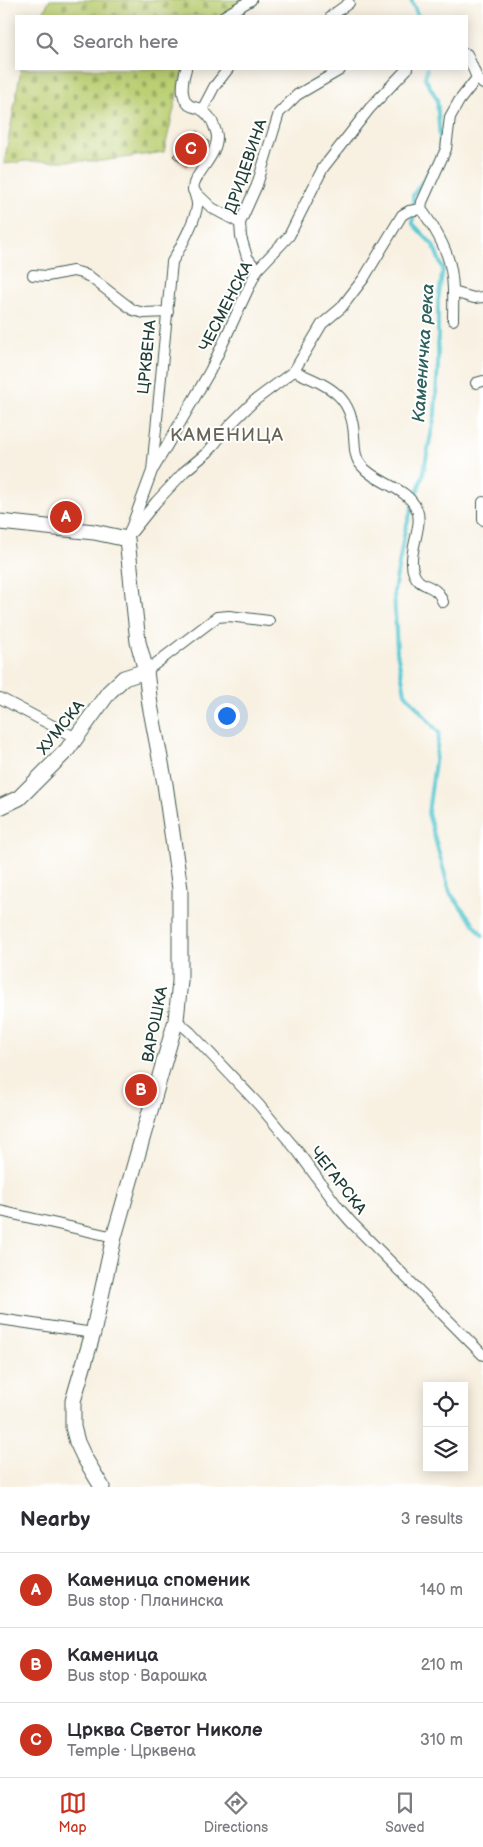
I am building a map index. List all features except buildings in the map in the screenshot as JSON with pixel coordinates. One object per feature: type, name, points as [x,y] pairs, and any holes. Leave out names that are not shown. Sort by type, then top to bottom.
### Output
[{"type":"street","points":[[226,15],[251,0]]},
{"type":"street","points":[[331,15],[349,3]]},
{"type":"street","points":[[453,320],[452,276],[445,252],[432,224],[421,209],[422,202],[446,149],[450,117],[459,101],[480,81],[468,56]]},
{"type":"street","name":"ЦРКВЕНА","points":[[146,671],[138,642],[127,539],[152,471],[172,262],[187,233],[197,206],[193,190],[194,183],[215,150],[218,136],[212,122],[202,110],[190,106],[186,100],[183,91],[186,70]]},
{"type":"street","points":[[202,110],[214,87],[227,70]]},
{"type":"street","name":"ДРИДЕВИНА","points":[[257,270],[247,257],[241,237],[240,223],[257,185],[280,113],[297,95],[340,70]]},
{"type":"street","name":"ЧЕСМЕНСКА","points":[[152,471],[210,371],[257,270],[289,236],[323,168],[370,108],[407,70]]},
{"type":"street","points":[[193,190],[212,208],[240,223]]},
{"type":"street","points":[[0,522],[94,532],[127,539],[156,502],[185,470],[208,452],[229,426],[254,401],[294,370],[322,324],[342,308],[364,278],[402,215],[421,209]]},
{"type":"street","points":[[33,275],[47,276],[73,271],[81,273],[100,284],[133,310],[144,313],[168,312]]},
{"type":"street","points":[[452,292],[474,298],[483,297]]},
{"type":"street","points":[[294,370],[327,386],[345,402],[354,423],[356,457],[361,466],[409,498],[418,511],[417,531],[411,562],[414,574],[421,584],[438,592],[443,602]]},
{"type":"street","points":[[483,502],[483,520]]},
{"type":"street","points":[[146,671],[218,617],[229,616],[269,621]]},
{"type":"street","name":"ХУМСКА","points":[[0,807],[18,798],[67,750],[109,692],[124,678],[146,671]]},
{"type":"street","name":"ВАРОШКА","points":[[102,1487],[77,1442],[72,1416],[73,1401],[93,1333],[114,1238],[176,1020],[180,981],[180,889],[146,671]]},
{"type":"street","points":[[0,698],[76,738]]},
{"type":"street","name":"ЧЕГАРСКА","points":[[176,1020],[190,1032],[259,1105],[299,1153],[351,1222],[483,1355]]},
{"type":"street","points":[[0,1211],[114,1238]]},
{"type":"street","points":[[0,1318],[93,1333]]},
{"type":"green space","points":[[49,0],[246,0],[223,15],[42,15]]},
{"type":"green space","points":[[21,70],[183,70],[164,152],[102,161],[26,161],[4,164]]},
{"type":"waterway","name":"Каменичка река","points":[[411,0],[418,15]]},
{"type":"waterway","name":"Каменичка река","points":[[427,70],[425,78],[437,99],[441,153]]},
{"type":"waterway","name":"Каменичка река","points":[[413,206],[413,195],[435,163]]},
{"type":"waterway","name":"Каменичка река","points":[[413,214],[413,224],[433,245],[443,269],[438,301],[438,363],[435,414],[423,475],[414,501]]},
{"type":"waterway","name":"Каменичка река","points":[[412,508],[405,530],[394,591],[397,652],[405,693],[439,733],[428,813],[450,893],[483,936]]},
{"type":"place","name":"Црква Светог Николе","points":[[191,149]]},
{"type":"place","name":"Каменица споменик","points":[[66,517]]},
{"type":"place","name":"Каменица","points":[[141,1090]]},
{"type":"district","name":"КАМЕНИЦА","points":[[227,434]]}]
